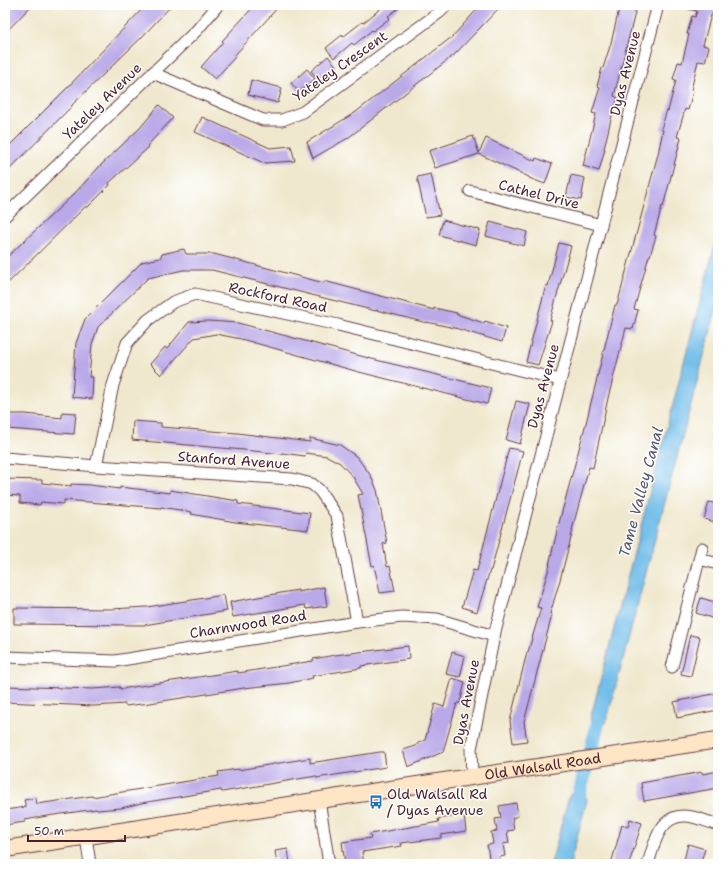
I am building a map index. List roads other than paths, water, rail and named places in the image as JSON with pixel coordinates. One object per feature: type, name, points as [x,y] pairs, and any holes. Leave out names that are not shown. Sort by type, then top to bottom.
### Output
[{"type":"main road","name":"Old Walsall Road","points":[[5,849],[718,740]]},
{"type":"street","name":"Yateley Avenue","points":[[5,216],[197,30],[218,5]]},
{"type":"street","name":"Yateley Crescent","points":[[153,73],[263,120],[282,120],[303,112],[440,12],[447,5]]},
{"type":"street","name":"Dyas Avenue","points":[[472,777],[471,749],[494,636],[658,5]]},
{"type":"street","name":"Cathel Drive","points":[[470,191],[601,225]]},
{"type":"street","name":"Rockford Road","points":[[96,466],[113,385],[127,343],[148,320],[173,302],[195,294],[338,325],[560,380]]},
{"type":"street","name":"Stanford Avenue","points":[[5,458],[96,466],[292,479],[312,484],[320,491],[337,516],[357,622]]},
{"type":"street","points":[[672,667],[702,548]]},
{"type":"street","points":[[700,559],[718,564]]},
{"type":"street","name":"Charnwood Road","points":[[5,657],[115,661],[402,616],[437,620],[494,636]]},
{"type":"street","points":[[319,800],[329,864]]},
{"type":"street","points":[[648,864],[660,830],[668,820],[675,817],[684,816],[718,825]]},
{"type":"street","points":[[86,837],[90,864]]},
{"type":"water","points":[[718,233],[718,303],[606,723],[597,726],[590,720]]},
{"type":"water","points":[[581,787],[587,800],[570,864],[551,864],[569,796]]},
{"type":"waterway","points":[[576,806],[602,708]]},
{"type":"place","name":"Old Walsall Rd / Dyas Avenue","points":[[376,802]]},
{"type":"water label","name":"Tame Valley Canal","points":[[641,492]]}]
